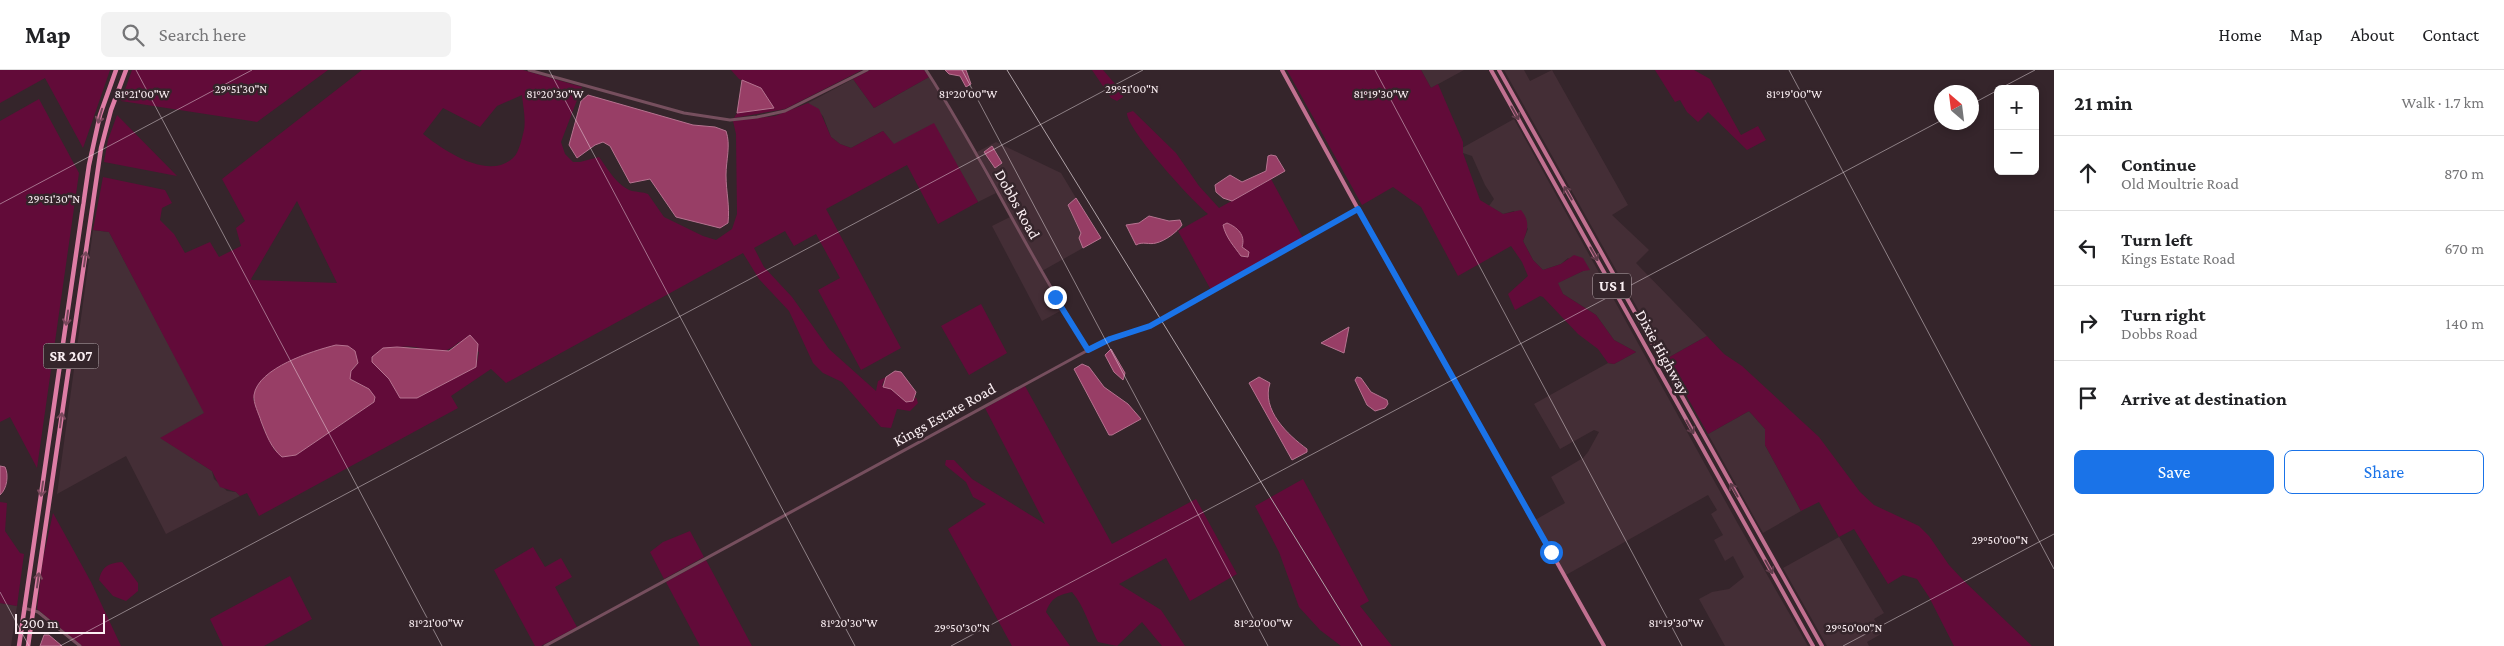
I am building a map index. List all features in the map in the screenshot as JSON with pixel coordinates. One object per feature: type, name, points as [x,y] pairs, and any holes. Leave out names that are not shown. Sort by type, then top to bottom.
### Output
[{"type":"highway","name":"SR 207","points":[[19,646],[89,164],[102,109],[116,70]]},
{"type":"highway","name":"SR 207","points":[[28,646],[101,148],[111,110],[126,70]]},
{"type":"main road","points":[[1282,70],[1604,646]]},
{"type":"main road","name":"Dixie Highway","points":[[1491,70],[1813,646]]},
{"type":"main road","name":"US 1","points":[[1499,70],[1822,646]]},
{"type":"main road","points":[[1541,160],[1547,157]]},
{"type":"main road","points":[[1635,328],[1642,325]]},
{"type":"main road","points":[[1679,407],[1686,403]]},
{"type":"street","points":[[529,70],[684,113],[730,120],[758,117],[785,111],[866,70]]},
{"type":"street","name":"Dobbs Road","points":[[926,70],[959,121],[1055,297],[1088,350]]},
{"type":"street","name":"Kings Estate Road","points":[[544,646],[1088,350],[1110,339],[1150,326],[1358,209]]},
{"type":"street","points":[[24,608],[34,610],[80,646]]},
{"type":"shaded area","points":[[0,70],[110,70],[83,148],[45,78],[0,103]]},
{"type":"shaded area","points":[[132,70],[328,70],[257,122],[121,101]]},
{"type":"shaded area","points":[[362,70],[523,70],[582,87],[561,142],[565,154],[573,162],[599,157],[613,177],[627,189],[648,194],[664,217],[703,236],[716,240],[732,229],[737,214],[736,134],[733,121],[775,116],[808,103],[819,109],[831,137],[840,144],[851,148],[883,131],[894,144],[934,123],[978,202],[938,224],[907,165],[826,209],[901,348],[861,370],[818,290],[840,278],[816,234],[794,246],[785,231],[754,248],[764,267],[792,297],[829,349],[876,391],[878,381],[886,377],[882,385],[891,389],[906,402],[913,401],[916,397],[918,403],[910,411],[897,409],[891,428],[881,427],[842,382],[823,373],[813,363],[789,311],[759,279],[743,253],[506,383],[491,369],[451,396],[458,408],[259,516],[247,493],[240,496],[236,492],[220,487],[212,471],[160,438],[204,413],[109,232],[93,230],[103,177],[165,190],[172,203],[162,208],[160,220],[174,234],[185,253],[210,242],[219,257],[241,246],[236,228],[245,221],[222,179]],"holes":[[[522,95],[525,121],[519,149],[513,158],[503,164],[491,166],[466,161],[442,148],[423,134],[443,108],[480,127],[497,106]],[[297,201],[337,283],[251,279]],[[459,342],[479,352],[476,367],[417,398],[389,379],[372,362],[389,351],[400,347],[409,346],[438,351],[451,348]],[[358,363],[351,371],[350,379],[369,389],[374,397],[374,402],[296,455],[275,451],[264,430],[253,398]]]},
{"type":"shaded area","points":[[731,70],[862,70],[785,109],[734,118],[737,113],[774,108],[761,88],[739,79]]},
{"type":"shaded area","points":[[870,70],[924,70],[929,77],[874,108],[853,79]]},
{"type":"shaded area","points":[[945,70],[966,70],[971,84],[966,87],[960,76],[949,74]]},
{"type":"shaded area","points":[[1092,70],[1103,70],[1122,92],[1123,97],[1117,101],[1111,98]]},
{"type":"shaded area","points":[[1287,70],[1421,70],[1431,88],[1438,84],[1463,142],[1463,153],[1480,200],[1503,214],[1521,210],[1526,218],[1527,225],[1523,241],[1533,260],[1543,270],[1561,264],[1574,255],[1583,258],[1590,270],[1583,271],[1558,283],[1563,294],[1596,315],[1614,340],[1636,352],[1614,364],[1608,363],[1598,349],[1578,334],[1543,297],[1540,296],[1515,310],[1508,294],[1528,276],[1522,262],[1511,246],[1458,276],[1421,207],[1393,187],[1362,205]]},
{"type":"shaded area","points":[[1421,70],[1464,70],[1431,88]]},
{"type":"shaded area","points":[[1504,70],[1524,70],[1530,81],[1552,70],[1628,205],[1612,215],[1649,250],[1636,263],[1707,336],[1666,359]]},
{"type":"shaded area","points":[[1655,70],[1694,70],[1710,79],[1741,135],[1758,126],[1766,140],[1747,150],[1708,112],[1698,122],[1687,112],[1680,100],[1675,102]]},
{"type":"shaded area","points":[[929,77],[957,122],[996,193],[978,202],[960,171],[894,145],[883,131],[851,148],[840,144],[831,137],[823,116],[808,103],[853,79],[874,108]]},
{"type":"shaded area","points":[[742,80],[761,88],[774,108],[737,113]]},
{"type":"shaded area","points":[[588,95],[693,125],[715,127],[726,131],[728,142],[726,175],[728,223],[720,228],[676,217],[650,179],[630,183],[610,146],[603,142],[595,145],[577,158],[569,145],[581,101]]},
{"type":"shaded area","points":[[39,99],[79,173],[37,468],[10,417],[0,422],[0,121]]},
{"type":"shaded area","points":[[1133,111],[1176,153],[1199,186],[1219,208],[1271,179],[1303,238],[1211,290],[1178,231],[1208,214],[1148,149],[1137,134],[1127,113]],"holes":[[[1224,229],[1243,244],[1241,256]]]},
{"type":"shaded area","points":[[117,115],[177,176],[104,162],[108,140]]},
{"type":"shaded area","points":[[1514,119],[1738,524],[1808,646],[1725,646],[1699,599],[1712,592],[1729,589],[1744,577],[1733,556],[1725,561],[1714,540],[1723,535],[1711,514],[1717,510],[1708,495],[1566,575],[1535,520],[1565,503],[1551,477],[1583,458],[1599,432],[1594,430],[1560,449],[1534,404],[1608,363],[1614,364],[1636,352],[1614,340],[1596,315],[1563,294],[1557,283],[1583,271],[1568,258],[1561,264],[1543,270],[1533,260],[1523,241],[1528,229],[1514,211],[1503,214],[1489,206],[1494,199],[1485,185],[1472,156],[1463,153],[1462,148]]},
{"type":"shaded area","points":[[996,142],[1061,173],[1076,198],[1068,205],[1081,233],[1083,248],[1042,271],[977,152]]},
{"type":"shaded area","points":[[992,146],[1002,163],[995,168],[984,152]]},
{"type":"shaded area","points":[[1268,156],[1276,156],[1285,171],[1232,201],[1223,198],[1216,192],[1215,185],[1230,175],[1242,182],[1266,171]]},
{"type":"shaded area","points":[[1076,198],[1101,238],[1083,248],[1079,238],[1081,233],[1068,205]]},
{"type":"shaded area","points":[[1149,216],[1169,221],[1180,220],[1182,225],[1170,236],[1159,242],[1136,245],[1126,225],[1139,223]]},
{"type":"shaded area","points":[[1010,217],[1062,310],[1042,321],[992,226]]},
{"type":"shaded area","points":[[1227,223],[1242,235],[1242,247],[1249,252],[1248,257],[1241,256],[1228,238],[1223,225]]},
{"type":"shaded area","points":[[93,230],[109,232],[205,413],[161,438],[212,471],[214,479],[227,491],[236,492],[240,496],[166,534],[126,456],[57,494]]},
{"type":"shaded area","points":[[981,304],[1007,353],[969,375],[941,326]]},
{"type":"shaded area","points":[[1349,327],[1344,353],[1321,343]]},
{"type":"shaded area","points":[[470,335],[478,344],[476,367],[417,398],[400,398],[389,379],[372,362],[372,357],[383,348],[397,347],[449,351]]},
{"type":"shaded area","points":[[1707,336],[1724,354],[1742,366],[1819,437],[1860,492],[1874,505],[1919,526],[1963,580],[2032,646],[1954,646],[1929,597],[1917,579],[1903,575],[1888,584],[1854,529],[1839,537],[1819,502],[1801,511],[1765,445],[1765,429],[1749,411],[1708,434],[1666,359]]},
{"type":"shaded area","points":[[336,345],[348,346],[355,351],[358,363],[351,371],[350,379],[369,389],[375,397],[374,402],[296,455],[282,457],[269,440],[256,408],[254,395],[258,385],[275,369],[288,362]]},
{"type":"shaded area","points":[[1111,349],[1125,373],[1123,380],[1114,372],[1105,355]]},
{"type":"shaded area","points":[[1082,364],[1089,367],[1104,387],[1128,404],[1141,419],[1109,435],[1074,369]]},
{"type":"shaded area","points":[[895,371],[901,372],[916,392],[913,401],[906,402],[891,389],[883,387],[886,377]]},
{"type":"shaded area","points":[[1259,377],[1270,383],[1269,403],[1278,421],[1292,437],[1307,449],[1307,452],[1292,460],[1249,383]]},
{"type":"shaded area","points":[[1357,377],[1361,378],[1371,392],[1387,400],[1388,404],[1385,408],[1375,411],[1367,405],[1355,380]]},
{"type":"shaded area","points":[[1025,386],[1112,544],[1196,499],[1237,574],[1190,601],[1166,558],[1119,584],[1161,610],[1185,646],[1162,646],[1142,622],[1117,646],[1098,642],[1083,609],[1072,592],[1056,598],[1050,603],[1046,612],[1070,646],[1012,646],[948,529],[986,504],[973,497],[966,482],[945,465],[946,460],[954,460],[972,479],[1045,524],[985,408]]},
{"type":"shaded area","points":[[1749,411],[1765,429],[1765,445],[1801,511],[1763,533],[1708,434]]},
{"type":"shaded area","points":[[0,466],[5,467],[7,478],[6,486],[0,495]]},
{"type":"shaded area","points":[[1303,479],[1369,601],[1360,606],[1392,646],[1341,646],[1320,630],[1299,607],[1279,552],[1255,506]]},
{"type":"shaded area","points":[[0,502],[7,503],[5,531],[20,553],[24,554],[17,606],[0,603]]},
{"type":"shaded area","points":[[53,513],[91,582],[121,646],[82,646],[37,609],[43,559]]},
{"type":"shaded area","points":[[690,531],[704,557],[664,579],[650,552],[663,542]]},
{"type":"shaded area","points":[[1839,537],[1884,613],[1874,619],[1883,633],[1867,642],[1869,646],[1827,646],[1783,568]]},
{"type":"shaded area","points":[[533,547],[545,567],[561,558],[572,577],[555,587],[577,627],[541,646],[535,646],[494,570]]},
{"type":"shaded area","points":[[706,560],[752,646],[700,646],[666,582]]},
{"type":"shaded area","points":[[122,562],[138,583],[138,591],[126,601],[113,596],[99,580],[106,566]]},
{"type":"shaded area","points":[[290,576],[312,619],[264,646],[223,646],[210,619]]},
{"type":"shaded area","points":[[0,603],[17,606],[11,646],[0,646]]},
{"type":"shaded area","points":[[44,635],[49,635],[62,646],[40,646]]},
{"type":"railway","points":[[1007,70],[1362,646]]},
{"type":"route","points":[[1055,297],[1088,350],[1110,339],[1150,326],[1358,209],[1551,552]]}]
